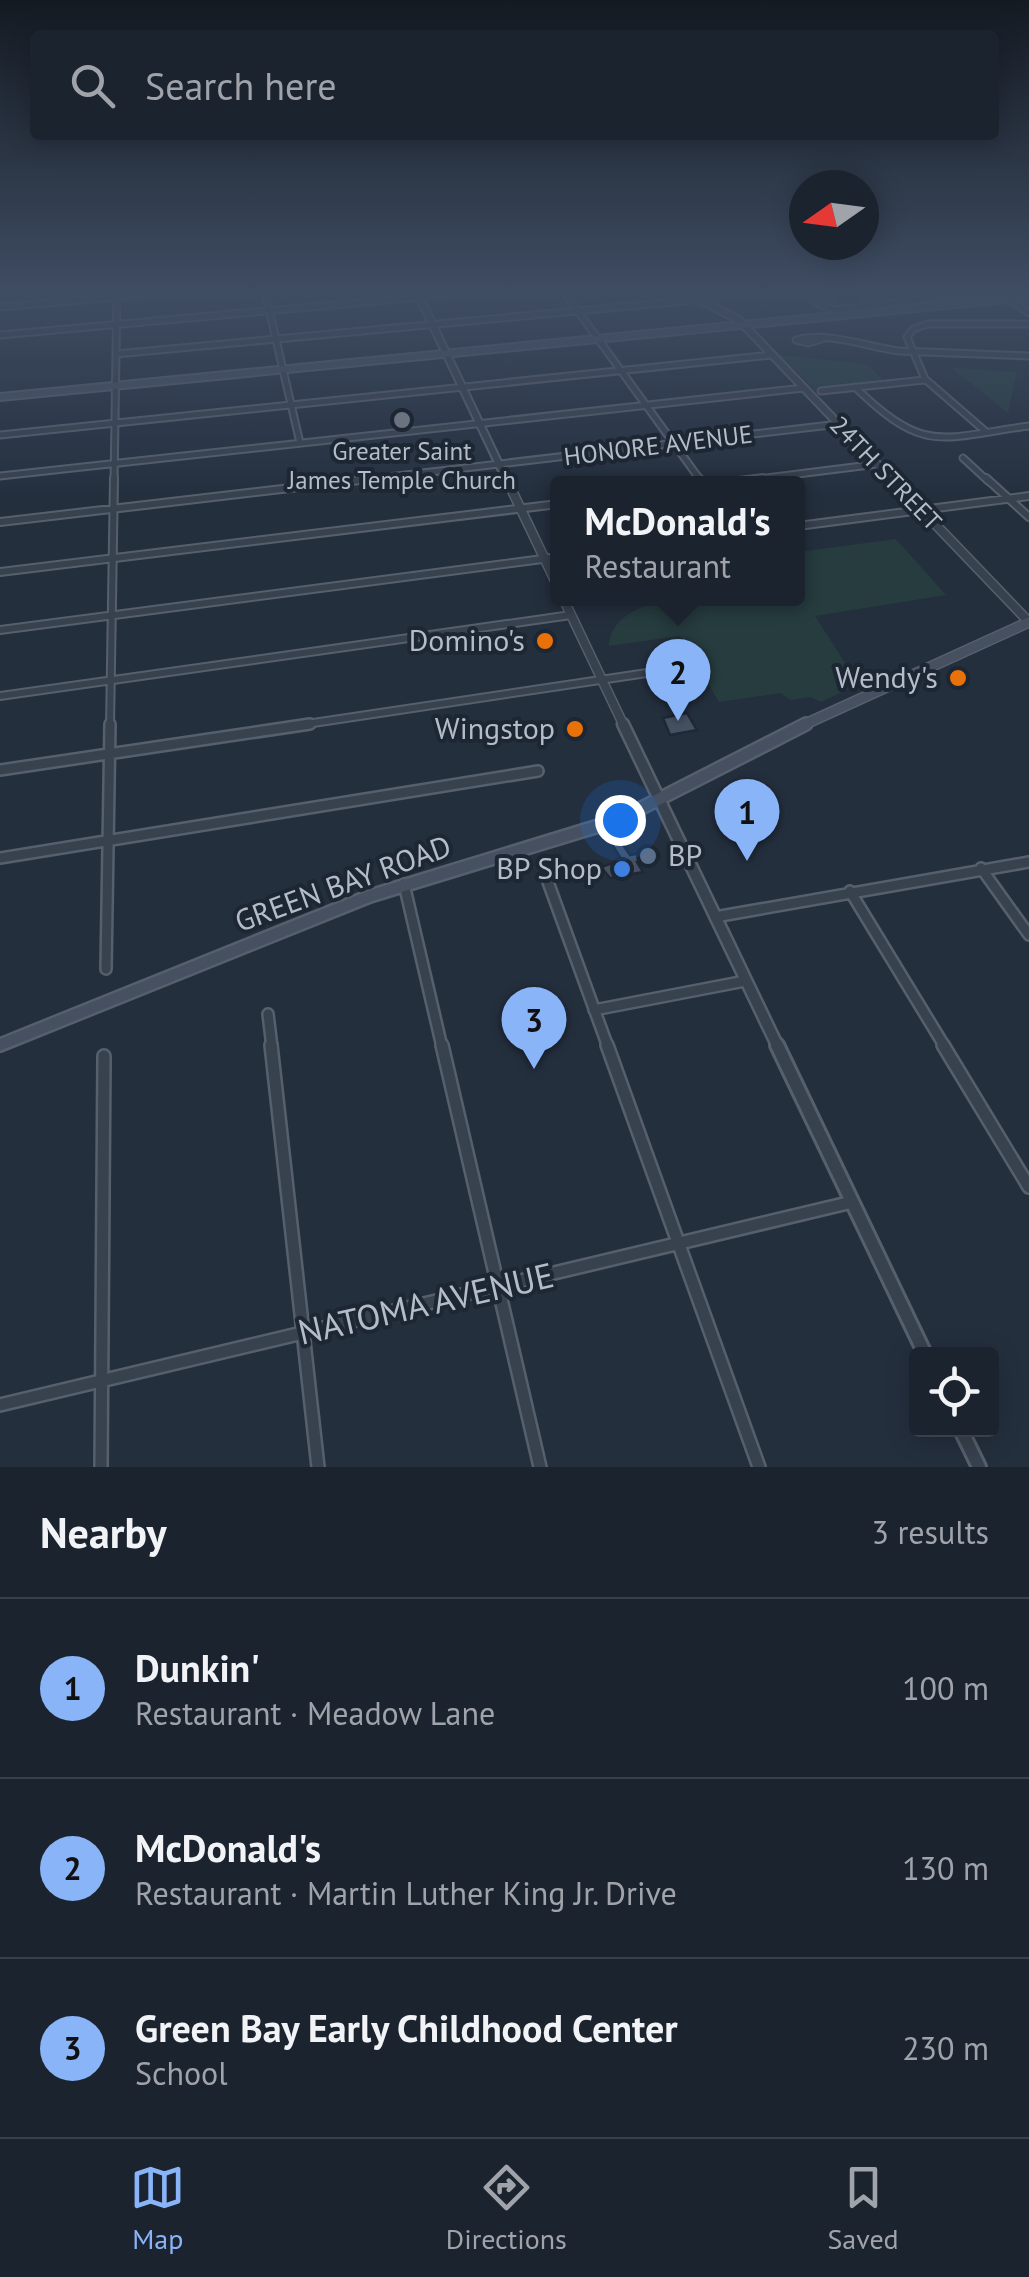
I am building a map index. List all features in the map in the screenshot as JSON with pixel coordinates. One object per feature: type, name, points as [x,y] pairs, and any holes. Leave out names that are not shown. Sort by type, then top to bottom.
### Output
[{"type":"main road","points":[[0,397],[380,360]]},
{"type":"main road","name":"GREEN BAY ROAD","points":[[0,1045],[404,884],[571,837],[660,800],[805,724],[1029,622]]},
{"type":"street","points":[[106,969],[116,360]]},
{"type":"street","points":[[281,360],[300,443]]},
{"type":"street","points":[[449,360],[550,571]]},
{"type":"street","points":[[614,360],[697,476]]},
{"type":"street","points":[[0,435],[717,360]]},
{"type":"street","name":"24TH STREET","points":[[777,360],[1029,622]]},
{"type":"street","points":[[914,360],[924,380],[985,431]]},
{"type":"street","points":[[822,391],[924,380]]},
{"type":"street","points":[[856,387],[893,423],[914,433],[941,436],[1029,426]]},
{"type":"street","points":[[0,476],[804,388]]},
{"type":"street","name":"HONORE AVENUE","points":[[0,522],[839,424]]},
{"type":"street","points":[[963,458],[1029,518]]},
{"type":"street","points":[[785,476],[878,464]]},
{"type":"street","points":[[805,525],[1029,496]]},
{"type":"street","points":[[0,572],[550,505]]},
{"type":"street","points":[[0,630],[550,558]]},
{"type":"street","points":[[567,606],[922,1347]]},
{"type":"street","points":[[0,696],[571,615]]},
{"type":"street","points":[[0,770],[687,667]]},
{"type":"street","points":[[0,858],[538,771]]},
{"type":"street","points":[[715,917],[1029,862]]},
{"type":"street","points":[[981,868],[1029,934]]},
{"type":"street","points":[[548,882],[759,1467]]},
{"type":"street","points":[[404,884],[540,1467]]},
{"type":"street","points":[[850,891],[1029,1187]]},
{"type":"street","points":[[594,1010],[745,980]]},
{"type":"street","points":[[268,1014],[318,1467]]},
{"type":"street","points":[[102,1467],[104,1056]]},
{"type":"street","name":"NATOMA AVENUE","points":[[0,1405],[852,1202]]},
{"type":"street","points":[[964,1437],[979,1467]]},
{"type":"green space","points":[[785,360],[866,364],[886,382],[815,390]]},
{"type":"green space","points":[[952,368],[1017,372],[1008,413]]},
{"type":"green space","points":[[896,539],[946,595],[815,616],[853,675],[853,687],[821,702],[811,697],[790,700],[781,693],[719,702],[695,661],[705,656],[679,636],[609,646],[612,631],[621,620],[646,606],[805,606],[805,551]]},
{"type":"building","points":[[687,713],[697,730],[670,735],[663,718]]},
{"type":"building","points":[[620,840],[630,855],[657,850],[660,857],[637,862],[643,872],[610,878],[601,867],[622,860],[611,843]]},
{"type":"place","name":"Greater Saint James Temple Church","points":[[402,420]]},
{"type":"place","name":"Domino's","points":[[545,641]]},
{"type":"place","name":"Wendy's","points":[[958,678]]},
{"type":"place","name":"McDonald's","points":[[678,721]]},
{"type":"place","name":"Wingstop","points":[[575,729]]},
{"type":"place","name":"BP","points":[[648,856]]},
{"type":"place","name":"Dunkin'","points":[[747,861]]},
{"type":"place","name":"BP Shop","points":[[622,869]]},
{"type":"place","name":"Green Bay Early Childhood Center","points":[[534,1069]]}]
